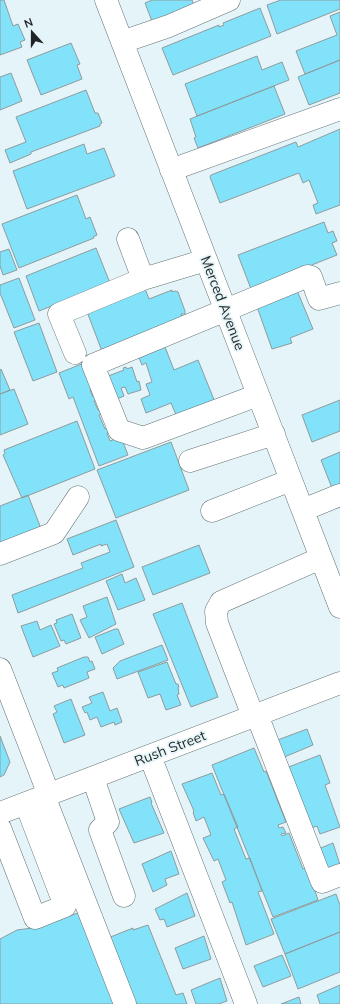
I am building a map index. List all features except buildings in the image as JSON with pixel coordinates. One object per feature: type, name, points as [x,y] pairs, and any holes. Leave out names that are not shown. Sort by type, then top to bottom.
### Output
[{"type":"street","name":"Merced Avenue","points":[[106,0],[340,607]]},
{"type":"street","points":[[122,42],[169,26],[229,0]]},
{"type":"street","points":[[171,170],[340,109]]},
{"type":"street","points":[[128,239],[142,279]]},
{"type":"street","points":[[75,353],[59,314],[142,279],[206,260]]},
{"type":"street","points":[[258,395],[143,438],[119,430],[93,366],[308,276],[311,277],[320,299],[340,293]]},
{"type":"street","points":[[190,461],[274,434]]},
{"type":"street","points":[[212,511],[291,480]]},
{"type":"street","points":[[303,510],[340,495]]},
{"type":"street","points":[[0,554],[54,533],[78,497]]},
{"type":"street","points":[[321,558],[221,602],[216,610],[217,623],[322,882],[340,876]]},
{"type":"street","points":[[0,669],[39,798],[65,906],[35,918],[0,828]]},
{"type":"street","name":"Rush Street","points":[[0,814],[340,683]]},
{"type":"street","points":[[150,756],[246,1004]]},
{"type":"street","points":[[92,778],[108,822],[100,830],[124,896]]},
{"type":"street","points":[[39,798],[125,1004]]}]
